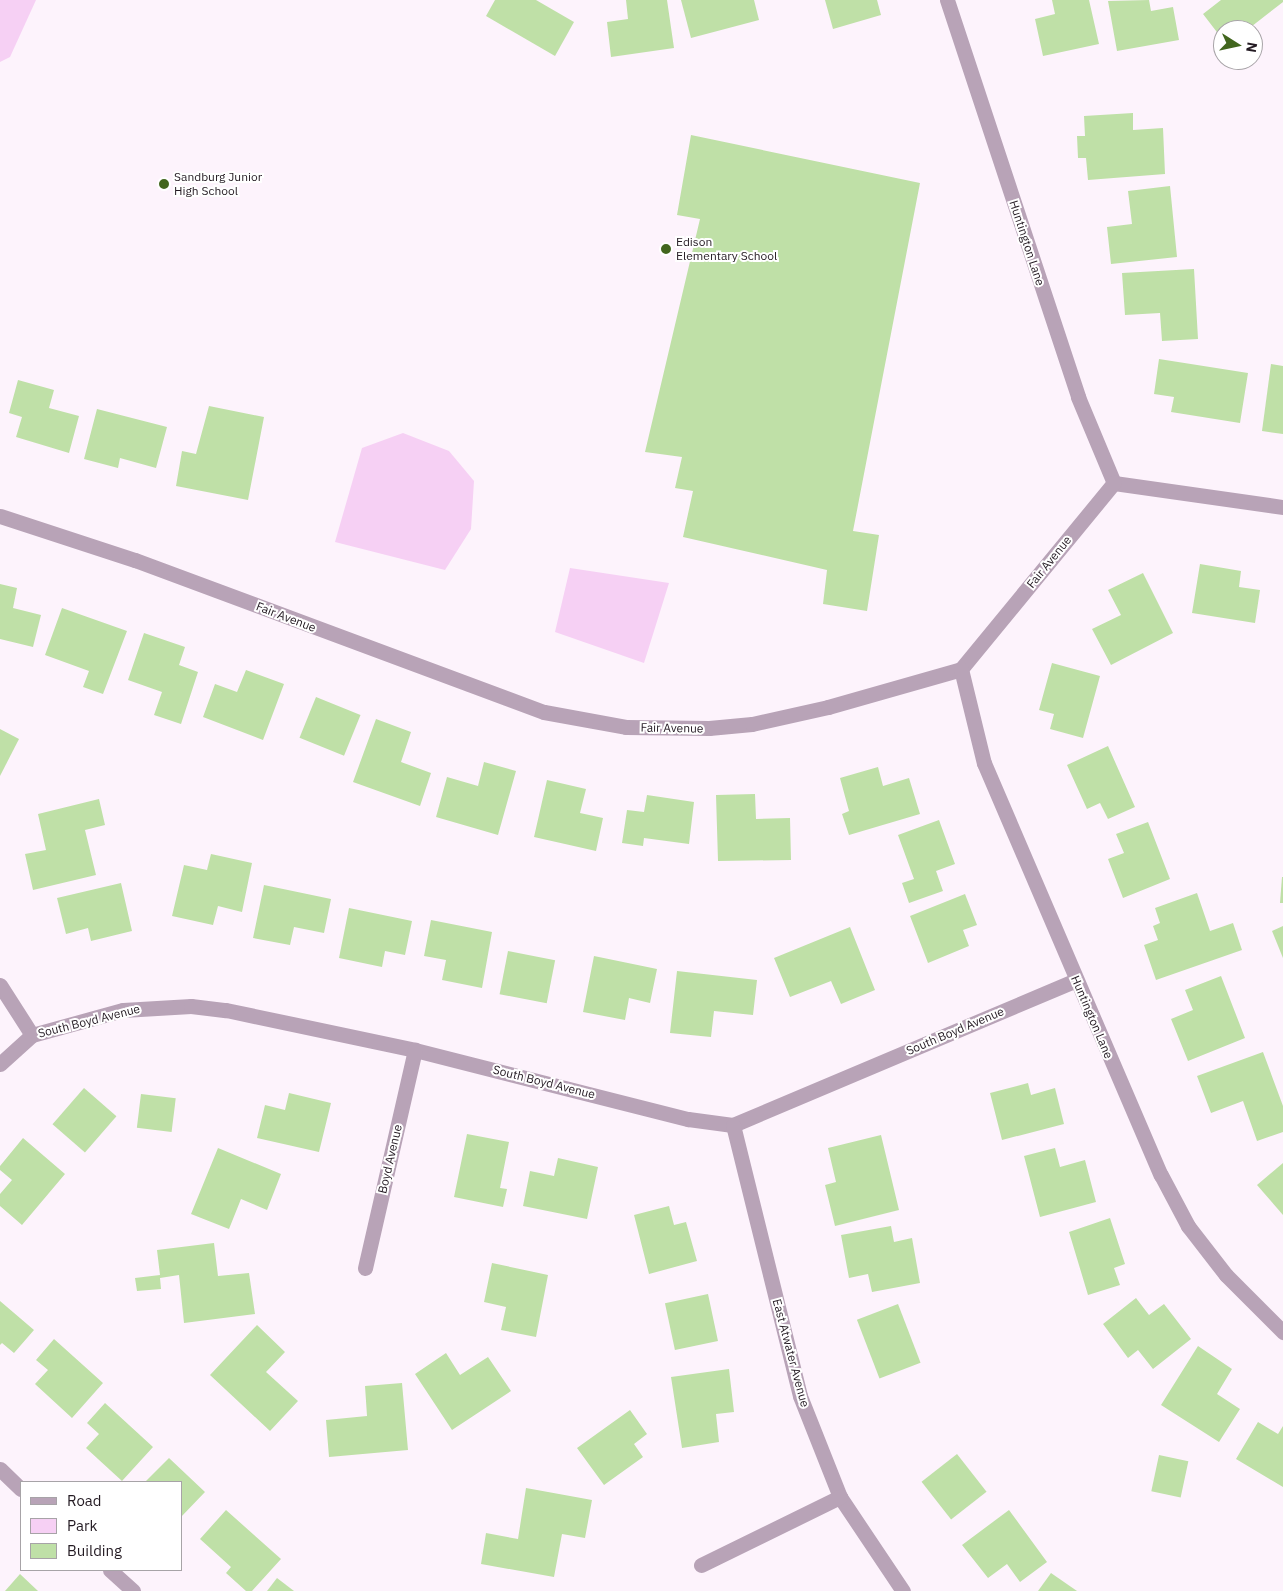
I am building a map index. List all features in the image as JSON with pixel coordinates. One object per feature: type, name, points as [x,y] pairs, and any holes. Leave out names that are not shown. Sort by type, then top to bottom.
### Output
[{"type":"street","name":"Huntington Lane","points":[[947,0],[1078,397],[1114,483]]},
{"type":"street","points":[[1114,483],[1283,507]]},
{"type":"street","name":"Fair Avenue","points":[[0,516],[135,560],[462,684],[544,712],[588,722],[664,730],[752,724],[828,707],[962,669],[1114,483]]},
{"type":"street","name":"Huntington Lane","points":[[962,669],[984,762],[1161,1175],[1188,1226],[1226,1275],[1283,1332]]},
{"type":"street","name":"South Boyd Avenue","points":[[0,1064],[32,1035],[123,1010],[191,1006],[226,1010],[415,1050],[688,1119],[733,1125],[1076,980]]},
{"type":"street","points":[[0,985],[32,1035]]},
{"type":"street","name":"Boyd Avenue","points":[[366,1268],[415,1050]]},
{"type":"street","name":"East Atwater Avenue","points":[[733,1125],[800,1396],[840,1497],[903,1591]]},
{"type":"street","points":[[0,1470],[20,1488]]},
{"type":"street","points":[[702,1564],[840,1497]]},
{"type":"street","points":[[111,1571],[133,1591]]},
{"type":"green space","points":[[0,0],[36,0],[10,57],[0,62]]},
{"type":"green space","points":[[403,433],[449,451],[474,481],[471,529],[445,570],[335,542],[362,448]]},
{"type":"green space","points":[[570,568],[669,583],[644,663],[555,632]]},
{"type":"building","points":[[495,0],[536,0],[574,22],[555,56],[486,16]]},
{"type":"building","points":[[626,0],[667,0],[674,48],[611,57],[607,22],[628,19]]},
{"type":"building","points":[[681,0],[754,0],[759,20],[691,38]]},
{"type":"building","points":[[825,0],[877,0],[881,15],[833,29]]},
{"type":"building","points":[[1052,0],[1089,0],[1099,44],[1043,56],[1035,19],[1055,14]]},
{"type":"building","points":[[1149,0],[1151,11],[1173,7],[1179,40],[1117,51],[1108,1]]},
{"type":"building","points":[[1221,0],[1283,0],[1283,2],[1260,20],[1213,20],[1213,27],[1203,14]]},
{"type":"building","points":[[1133,113],[1133,130],[1163,128],[1165,174],[1088,180],[1086,158],[1078,158],[1077,136],[1085,136],[1084,116]]},
{"type":"building","points":[[691,135],[920,183],[853,531],[879,535],[867,611],[823,604],[827,570],[683,537],[693,491],[675,488],[682,457],[645,452],[700,219],[677,215]]},
{"type":"building","points":[[1170,186],[1177,257],[1111,264],[1107,227],[1132,224],[1128,191]]},
{"type":"building","points":[[1194,269],[1198,339],[1162,341],[1160,313],[1125,315],[1122,273]]},
{"type":"building","points":[[1159,359],[1248,373],[1240,423],[1171,412],[1174,397],[1154,394]]},
{"type":"building","points":[[1271,364],[1283,366],[1283,434],[1262,431]]},
{"type":"building","points":[[18,380],[54,390],[49,408],[79,416],[69,453],[16,437],[22,417],[9,413]]},
{"type":"building","points":[[209,406],[264,417],[248,500],[176,486],[182,451],[196,454]]},
{"type":"building","points":[[97,409],[167,427],[156,468],[120,458],[118,468],[84,459]]},
{"type":"building","points":[[1200,564],[1241,571],[1239,587],[1260,590],[1255,623],[1192,613]]},
{"type":"building","points":[[1143,573],[1173,633],[1111,665],[1092,629],[1121,615],[1108,590]]},
{"type":"building","points":[[0,584],[17,588],[13,608],[41,615],[33,647],[0,639]]},
{"type":"building","points":[[62,608],[127,631],[103,694],[83,687],[89,671],[45,655]]},
{"type":"building","points":[[144,633],[185,647],[179,665],[198,672],[181,724],[154,715],[162,692],[128,680]]},
{"type":"building","points":[[1052,663],[1100,676],[1083,738],[1050,729],[1054,714],[1039,710]]},
{"type":"building","points":[[246,670],[284,684],[263,740],[203,717],[215,684],[237,692]]},
{"type":"building","points":[[316,697],[361,715],[344,756],[300,738]]},
{"type":"building","points":[[376,719],[411,732],[401,762],[431,773],[420,806],[353,782]]},
{"type":"building","points":[[0,729],[19,739],[0,776]]},
{"type":"building","points":[[1108,746],[1135,807],[1108,819],[1100,803],[1087,809],[1067,765]]},
{"type":"building","points":[[484,762],[516,771],[498,835],[436,817],[447,777],[478,786]]},
{"type":"building","points":[[878,767],[883,786],[909,778],[920,814],[849,835],[842,814],[849,811],[840,778]]},
{"type":"building","points":[[547,780],[586,789],[580,813],[603,818],[596,851],[534,837]]},
{"type":"building","points":[[755,794],[756,819],[790,818],[791,860],[718,861],[716,795]]},
{"type":"building","points":[[647,795],[694,802],[689,844],[644,838],[643,846],[622,843],[627,810],[644,812]]},
{"type":"building","points":[[99,799],[105,825],[85,830],[96,875],[33,890],[25,854],[46,850],[38,814]]},
{"type":"building","points":[[939,820],[955,864],[936,871],[943,891],[909,903],[902,883],[914,879],[898,835]]},
{"type":"building","points":[[1148,822],[1170,879],[1123,898],[1108,859],[1124,853],[1116,834]]},
{"type":"building","points":[[211,854],[252,863],[242,912],[218,906],[213,925],[172,916],[184,865],[207,870]]},
{"type":"building","points":[[1282,877],[1283,903],[1280,903]]},
{"type":"building","points":[[121,883],[132,931],[91,941],[88,928],[66,934],[57,898]]},
{"type":"building","points":[[264,885],[331,899],[324,933],[294,927],[290,945],[253,938]]},
{"type":"building","points":[[1197,893],[1210,931],[1233,923],[1242,950],[1156,980],[1144,945],[1158,940],[1153,926],[1160,923],[1155,908]]},
{"type":"building","points":[[965,894],[977,925],[963,930],[969,946],[928,963],[910,916]]},
{"type":"building","points":[[349,908],[412,921],[405,955],[385,951],[382,967],[339,958]]},
{"type":"building","points":[[431,920],[492,932],[482,988],[442,980],[446,960],[424,956]]},
{"type":"building","points":[[1283,926],[1283,958],[1272,931]]},
{"type":"building","points":[[850,927],[875,990],[841,1004],[831,981],[790,997],[774,958]]},
{"type":"building","points":[[508,951],[555,960],[547,1003],[500,994]]},
{"type":"building","points":[[594,956],[657,969],[650,1003],[629,998],[625,1020],[583,1012]]},
{"type":"building","points":[[677,971],[757,980],[753,1015],[714,1011],[711,1037],[670,1033]]},
{"type":"building","points":[[1221,976],[1245,1038],[1188,1061],[1171,1019],[1193,1010],[1185,990]]},
{"type":"building","points":[[1263,1052],[1283,1106],[1283,1132],[1257,1141],[1243,1101],[1211,1113],[1197,1076]]},
{"type":"building","points":[[1028,1083],[1031,1095],[1055,1088],[1064,1124],[1002,1140],[990,1093]]},
{"type":"building","points":[[84,1088],[116,1116],[85,1152],[53,1124]]},
{"type":"building","points":[[289,1093],[331,1103],[319,1152],[257,1138],[265,1105],[285,1110]]},
{"type":"building","points":[[141,1094],[176,1098],[172,1132],[137,1128]]},
{"type":"building","points":[[467,1134],[509,1142],[500,1188],[507,1189],[503,1207],[454,1197]]},
{"type":"building","points":[[881,1135],[899,1210],[835,1226],[825,1185],[836,1182],[828,1148]]},
{"type":"building","points":[[23,1138],[65,1174],[22,1225],[0,1206],[0,1194],[12,1180],[0,1170],[0,1166]]},
{"type":"building","points":[[218,1148],[281,1174],[267,1210],[241,1199],[229,1229],[191,1214]]},
{"type":"building","points":[[1055,1148],[1060,1167],[1085,1160],[1096,1202],[1040,1217],[1024,1156]]},
{"type":"building","points":[[558,1158],[598,1167],[587,1219],[523,1206],[530,1171],[554,1176]]},
{"type":"building","points":[[1283,1163],[1283,1215],[1257,1185]]},
{"type":"building","points":[[669,1206],[674,1225],[686,1222],[697,1261],[649,1274],[634,1215]]},
{"type":"building","points":[[1110,1218],[1125,1264],[1114,1268],[1120,1285],[1088,1295],[1069,1232]]},
{"type":"building","points":[[891,1226],[894,1242],[912,1238],[920,1283],[872,1292],[868,1274],[849,1278],[841,1235]]},
{"type":"building","points":[[214,1243],[218,1276],[249,1273],[255,1314],[184,1323],[179,1275],[160,1278],[161,1289],[137,1291],[135,1278],[160,1275],[157,1250]]},
{"type":"building","points":[[492,1263],[548,1275],[536,1337],[501,1330],[506,1307],[484,1302]]},
{"type":"building","points":[[708,1294],[718,1341],[675,1350],[665,1303]]},
{"type":"building","points":[[1136,1298],[1149,1315],[1164,1304],[1191,1339],[1153,1369],[1138,1350],[1128,1358],[1103,1324]]},
{"type":"building","points":[[0,1301],[34,1330],[14,1353],[2,1343],[0,1345]]},
{"type":"building","points":[[898,1304],[921,1363],[879,1379],[857,1320]]},
{"type":"building","points":[[257,1325],[285,1352],[266,1372],[298,1401],[270,1431],[210,1375]]},
{"type":"building","points":[[54,1339],[103,1383],[72,1418],[35,1384],[48,1370],[36,1360]]},
{"type":"building","points":[[1198,1346],[1232,1369],[1217,1394],[1240,1409],[1219,1442],[1161,1405]]},
{"type":"building","points":[[446,1353],[460,1375],[488,1357],[511,1391],[452,1430],[415,1374]]},
{"type":"building","points":[[729,1369],[734,1412],[716,1414],[719,1442],[682,1448],[671,1377]]},
{"type":"building","points":[[402,1383],[408,1450],[329,1457],[326,1420],[367,1416],[365,1386]]},
{"type":"building","points":[[105,1403],[153,1447],[122,1481],[86,1448],[99,1434],[87,1423]]},
{"type":"building","points":[[630,1410],[647,1434],[634,1444],[643,1457],[604,1485],[577,1448]]},
{"type":"building","points":[[1258,1422],[1278,1434],[1283,1426],[1283,1487],[1236,1459]]},
{"type":"building","points":[[957,1454],[987,1492],[951,1520],[922,1482]]},
{"type":"building","points":[[1159,1455],[1188,1461],[1181,1497],[1151,1491]]},
{"type":"building","points":[[169,1458],[205,1492],[182,1516],[182,1481],[146,1481]]},
{"type":"building","points":[[526,1488],[592,1500],[585,1538],[562,1534],[554,1577],[481,1564],[486,1533],[518,1539]]},
{"type":"building","points":[[226,1510],[281,1559],[252,1591],[246,1591],[226,1573],[231,1567],[200,1539]]},
{"type":"building","points":[[1009,1510],[1047,1562],[1020,1582],[1007,1564],[988,1578],[962,1545]]},
{"type":"building","points":[[1051,1573],[1077,1591],[1038,1591]]},
{"type":"building","points":[[20,1574],[38,1591],[5,1591]]},
{"type":"building","points":[[277,1578],[294,1591],[267,1591]]},
{"type":"place","name":"Sandburg Junior High School","points":[[164,184]]},
{"type":"place","name":"Edison Elementary School","points":[[666,249]]}]
